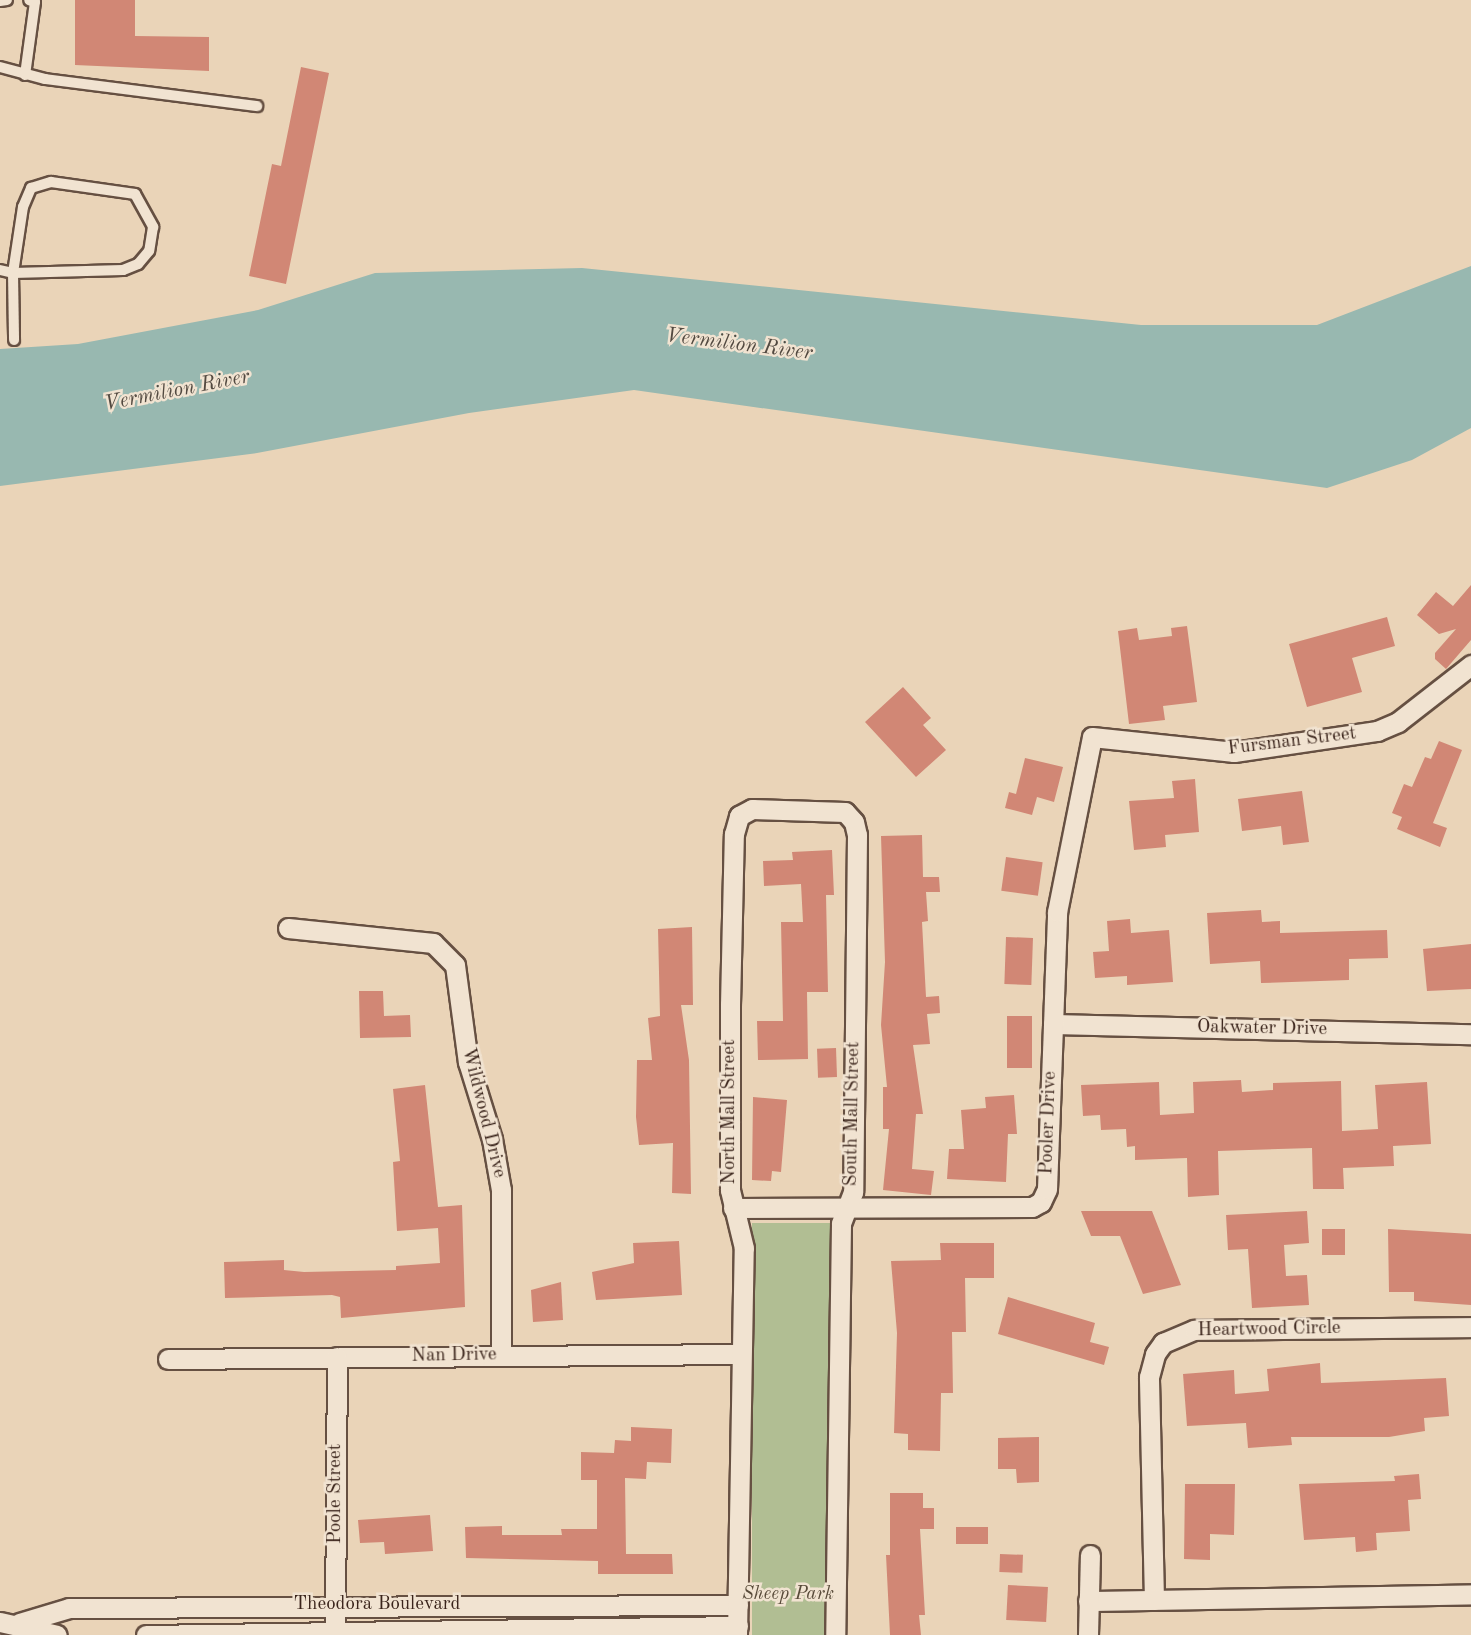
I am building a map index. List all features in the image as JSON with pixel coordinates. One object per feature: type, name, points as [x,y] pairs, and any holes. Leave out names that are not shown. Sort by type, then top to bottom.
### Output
[{"type":"street","name":"Fursman Street","points":[[1092,737],[1234,752],[1377,731],[1398,722],[1471,665]]},
{"type":"street","name":"Pooler Drive","points":[[733,1208],[1032,1207],[1041,1202],[1047,1189],[1057,912],[1092,737]]},
{"type":"street","name":"South Mall Street","points":[[797,809],[845,812],[856,826],[853,1192],[841,1224],[835,1635]]},
{"type":"street","name":"North Mall Street","points":[[737,1631],[744,1248],[733,1208],[734,834],[745,810],[797,809]]},
{"type":"street","name":"Wildwood Drive","points":[[288,928],[433,943],[455,965],[468,1062],[501,1190],[501,1355]]},
{"type":"street","name":"Oakwater Drive","points":[[1053,1024],[1471,1034]]},
{"type":"street","name":"Heartwood Circle","points":[[1154,1600],[1149,1377],[1155,1354],[1163,1343],[1194,1330],[1471,1328]]},
{"type":"street","name":"Nan Drive","points":[[168,1359],[740,1354]]},
{"type":"street","name":"Poole Street","points":[[335,1632],[337,1357]]},
{"type":"street","points":[[1088,1635],[1090,1555]]},
{"type":"street","points":[[1088,1601],[1471,1594]]},
{"type":"street","name":"Theodora Boulevard","points":[[9,1622],[69,1608],[738,1605]]},
{"type":"street","name":"Theodora Boulevard","points":[[9,1622],[57,1635]]},
{"type":"street","name":"Theodora Boulevard","points":[[146,1635],[737,1631]]},
{"type":"lane","points":[[0,1],[7,0]]},
{"type":"lane","points":[[25,75],[35,2],[29,0]]},
{"type":"lane","points":[[0,67],[25,75],[257,106]]},
{"type":"lane","points":[[0,270],[13,273],[123,270],[138,264],[149,251],[153,227],[135,194],[51,182],[31,188],[23,207],[13,273],[13,340]]},
{"type":"green space","name":"Sheep Park","points":[[752,1223],[831,1223],[831,1635],[752,1635]]},
{"type":"water","name":"Vermilion River","points":[[1471,266],[1471,428],[1412,460],[1327,488],[634,390],[469,413],[257,453],[0,486],[0,349],[78,344],[258,310],[375,273],[582,268],[1141,325],[1317,325]]},
{"type":"building","points":[[75,0],[135,0],[135,36],[209,37],[209,71],[75,65]]},
{"type":"building","points":[[301,67],[329,73],[286,284],[249,276],[272,164],[281,166]]},
{"type":"building","points":[[1471,585],[1471,640],[1446,669],[1435,659],[1435,653],[1456,629],[1439,634],[1417,615],[1436,592],[1453,606]]},
{"type":"building","points":[[1387,617],[1395,646],[1352,658],[1362,692],[1307,707],[1289,644]]},
{"type":"building","points":[[1187,626],[1197,702],[1163,706],[1165,720],[1129,724],[1118,631],[1137,628],[1139,640],[1172,636],[1171,628]]},
{"type":"building","points":[[903,687],[931,718],[923,725],[946,750],[916,777],[865,722]]},
{"type":"building","points":[[1439,741],[1462,750],[1433,823],[1447,828],[1440,847],[1397,829],[1402,817],[1392,813],[1404,784],[1412,787],[1425,757],[1431,759]]},
{"type":"building","points":[[1025,758],[1063,767],[1054,802],[1037,797],[1032,815],[1005,808],[1009,792],[1016,794]]},
{"type":"building","points":[[1195,779],[1199,832],[1165,835],[1166,847],[1134,850],[1129,801],[1174,798],[1172,781]]},
{"type":"building","points":[[1302,791],[1309,842],[1283,845],[1281,826],[1242,831],[1238,799]]},
{"type":"building","points":[[922,835],[923,877],[939,877],[940,892],[926,892],[928,921],[922,922],[926,997],[939,996],[940,1013],[927,1014],[930,1044],[913,1045],[923,1114],[916,1114],[912,1169],[934,1171],[931,1195],[883,1190],[889,1129],[883,1129],[883,1087],[887,1087],[881,1025],[885,962],[881,836]]},
{"type":"building","points":[[832,850],[834,895],[826,895],[828,992],[807,992],[808,1059],[758,1060],[757,1021],[783,1021],[781,922],[803,922],[801,884],[764,886],[763,861],[793,860],[792,852]]},
{"type":"building","points":[[1006,857],[1043,862],[1038,896],[1001,891]]},
{"type":"building","points":[[1261,910],[1262,922],[1280,921],[1280,933],[1387,930],[1388,958],[1349,959],[1349,980],[1261,983],[1260,961],[1210,964],[1207,913]]},
{"type":"building","points":[[1130,919],[1131,933],[1169,930],[1173,982],[1127,985],[1127,976],[1095,978],[1093,952],[1109,951],[1107,921]]},
{"type":"building","points":[[692,927],[693,1005],[681,1005],[689,1060],[691,1194],[672,1193],[673,1143],[639,1145],[636,1117],[637,1060],[652,1060],[648,1018],[660,1016],[658,929]]},
{"type":"building","points":[[1006,937],[1033,938],[1031,985],[1004,984]]},
{"type":"building","points":[[1471,944],[1471,989],[1427,991],[1423,949]]},
{"type":"building","points":[[359,991],[383,991],[384,1016],[410,1015],[411,1037],[360,1038]]},
{"type":"building","points":[[1007,1016],[1032,1016],[1032,1068],[1007,1068]]},
{"type":"building","points":[[836,1048],[837,1077],[818,1078],[817,1049]]},
{"type":"building","points":[[1241,1080],[1242,1092],[1273,1090],[1273,1083],[1341,1081],[1342,1131],[1378,1129],[1375,1085],[1427,1082],[1431,1144],[1393,1146],[1394,1166],[1343,1168],[1344,1189],[1313,1189],[1312,1148],[1218,1151],[1219,1195],[1188,1197],[1187,1158],[1135,1160],[1135,1146],[1127,1147],[1126,1129],[1101,1130],[1100,1115],[1083,1116],[1081,1085],[1159,1082],[1160,1115],[1194,1113],[1193,1082]]},
{"type":"building","points":[[425,1085],[438,1207],[462,1205],[465,1307],[341,1318],[340,1297],[332,1295],[225,1298],[224,1262],[284,1260],[284,1270],[304,1272],[396,1270],[396,1266],[440,1263],[438,1228],[397,1231],[393,1162],[400,1161],[393,1089]]},
{"type":"building","points":[[1014,1095],[1017,1134],[1008,1134],[1006,1182],[947,1179],[949,1149],[964,1149],[961,1110],[986,1108],[985,1097]]},
{"type":"building","points":[[753,1097],[787,1100],[781,1172],[772,1171],[771,1181],[752,1180]]},
{"type":"building","points":[[1081,1211],[1152,1211],[1181,1285],[1143,1294],[1120,1236],[1091,1236]]},
{"type":"building","points":[[1307,1211],[1309,1243],[1284,1245],[1286,1276],[1307,1275],[1309,1305],[1252,1308],[1248,1249],[1228,1250],[1226,1215]]},
{"type":"building","points":[[1322,1229],[1345,1229],[1345,1255],[1322,1255]]},
{"type":"building","points":[[1388,1229],[1471,1234],[1471,1305],[1414,1301],[1414,1292],[1389,1292]]},
{"type":"building","points":[[679,1241],[682,1295],[596,1300],[592,1272],[634,1263],[633,1243]]},
{"type":"building","points":[[940,1243],[994,1243],[994,1278],[965,1278],[966,1332],[952,1332],[953,1393],[941,1393],[940,1451],[908,1450],[908,1434],[894,1433],[897,1333],[891,1261],[941,1260]]},
{"type":"building","points":[[561,1282],[563,1320],[533,1322],[531,1290]]},
{"type":"building","points":[[1008,1297],[1095,1323],[1090,1342],[1109,1347],[1104,1365],[998,1334]]},
{"type":"building","points":[[1320,1363],[1321,1383],[1446,1378],[1449,1416],[1424,1418],[1425,1431],[1389,1437],[1291,1437],[1292,1445],[1248,1448],[1246,1423],[1187,1426],[1183,1374],[1234,1370],[1235,1394],[1269,1391],[1267,1369]]},
{"type":"building","points":[[631,1427],[672,1429],[671,1463],[647,1462],[646,1479],[625,1478],[626,1554],[672,1554],[673,1574],[598,1574],[598,1561],[466,1558],[465,1527],[502,1526],[502,1535],[562,1535],[561,1529],[597,1529],[597,1480],[581,1480],[581,1452],[614,1453],[615,1440],[631,1441]]},
{"type":"building","points":[[1039,1437],[1039,1482],[1017,1483],[1016,1469],[998,1469],[998,1438]]},
{"type":"building","points":[[1419,1474],[1421,1499],[1408,1500],[1410,1531],[1376,1533],[1377,1550],[1356,1552],[1355,1537],[1304,1540],[1299,1484],[1395,1481],[1394,1476]]},
{"type":"building","points":[[1185,1484],[1235,1484],[1234,1535],[1210,1534],[1210,1560],[1184,1559]]},
{"type":"building","points":[[890,1493],[923,1493],[923,1508],[934,1508],[934,1529],[920,1529],[925,1615],[919,1615],[921,1635],[890,1635],[886,1555],[890,1555]]},
{"type":"building","points":[[430,1515],[433,1551],[385,1554],[384,1542],[360,1543],[358,1520]]},
{"type":"building","points":[[956,1527],[988,1527],[988,1544],[956,1544]]},
{"type":"building","points":[[1000,1554],[1023,1555],[1022,1573],[999,1572]]},
{"type":"building","points":[[1008,1585],[1048,1587],[1046,1622],[1006,1620]]}]
